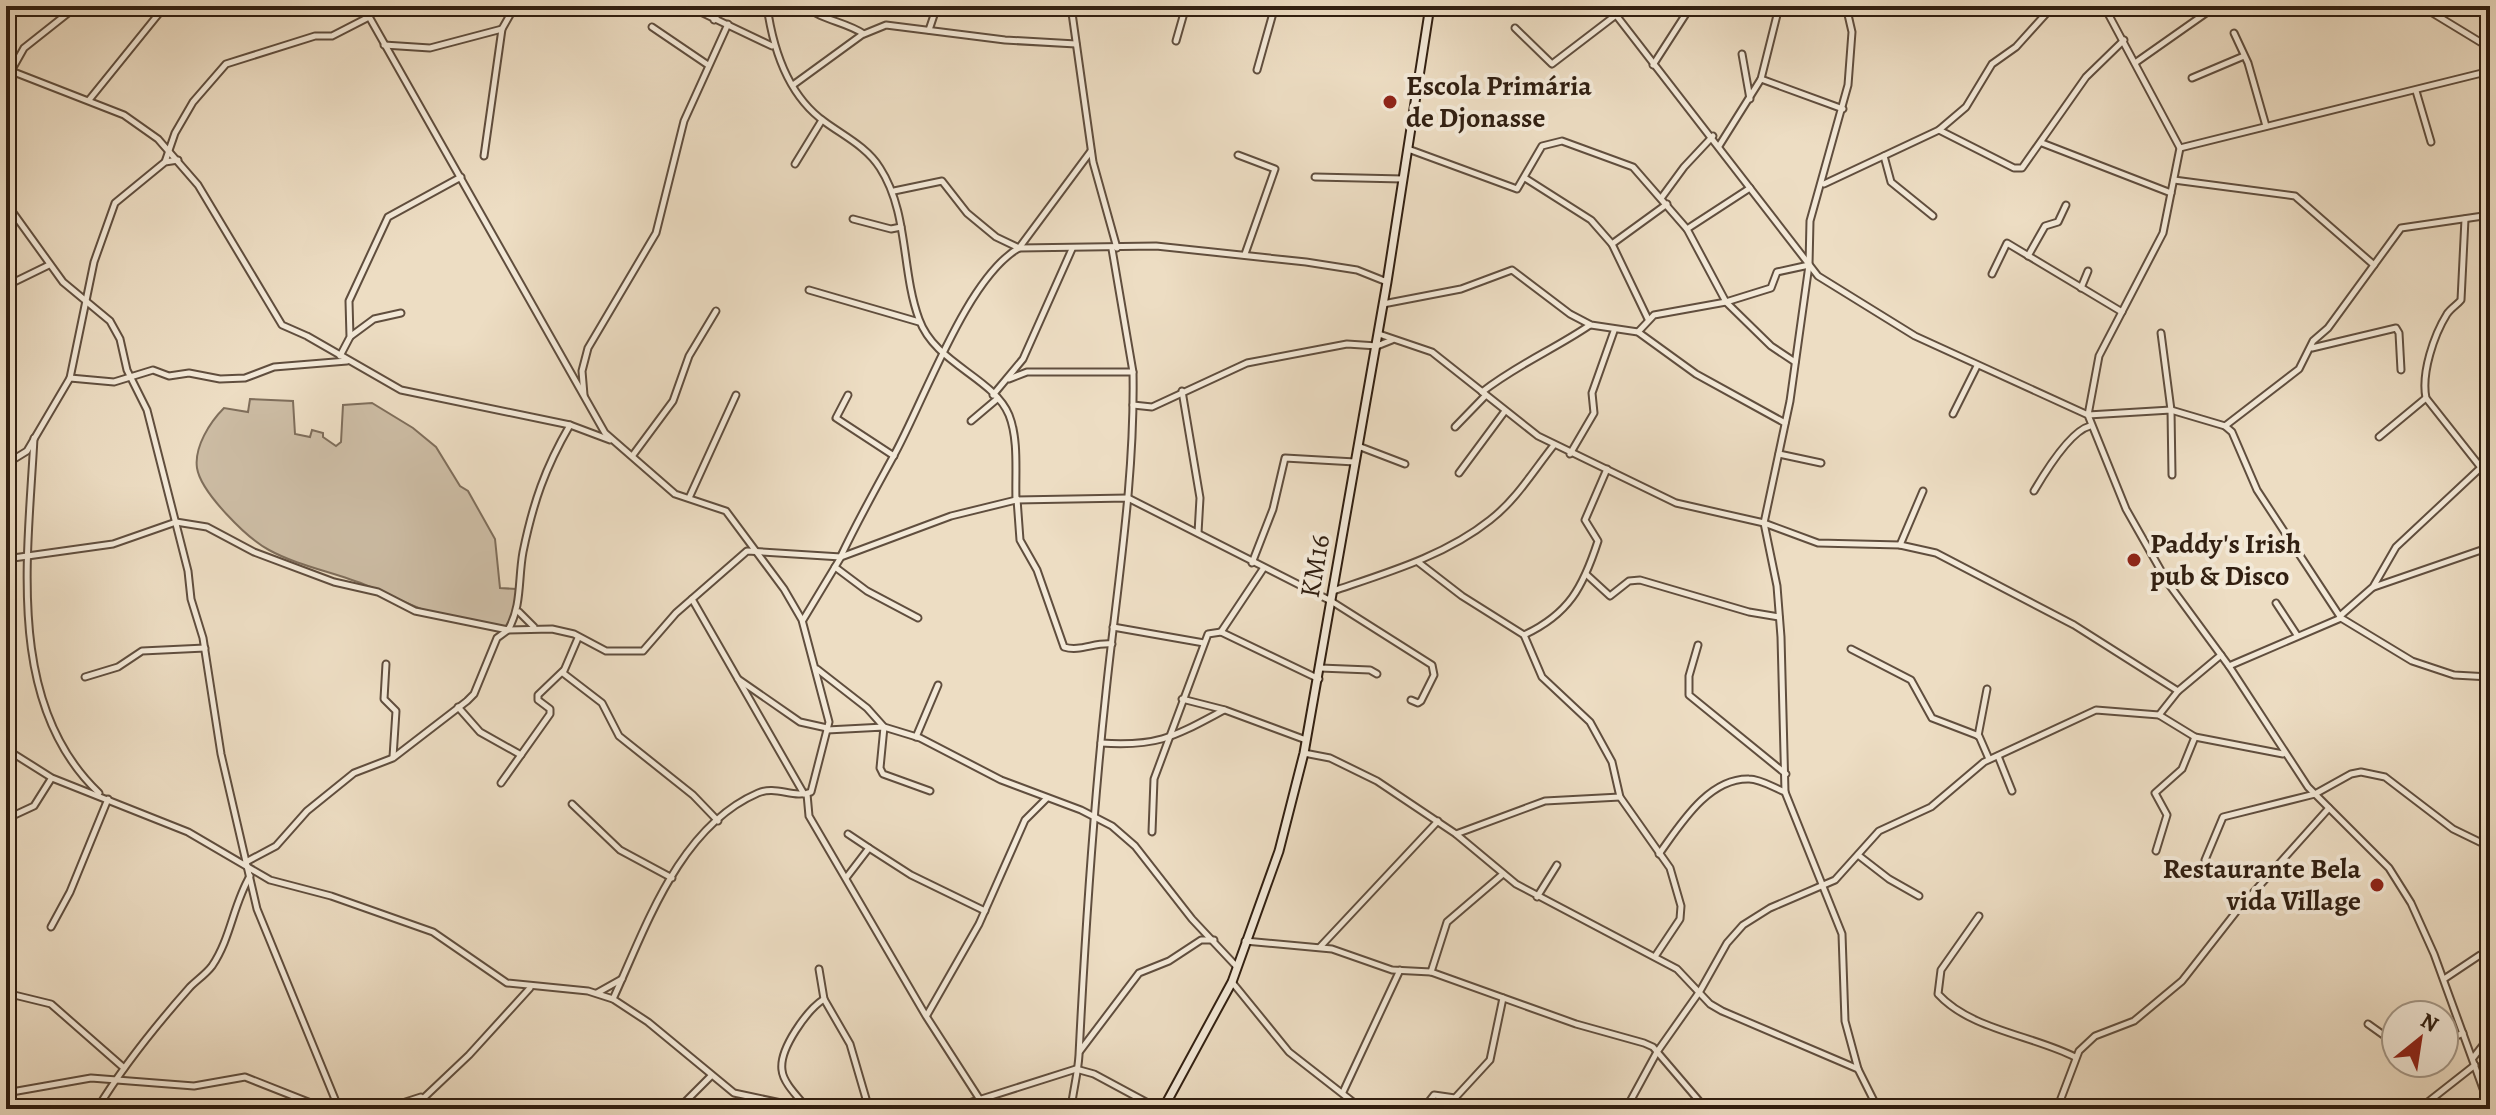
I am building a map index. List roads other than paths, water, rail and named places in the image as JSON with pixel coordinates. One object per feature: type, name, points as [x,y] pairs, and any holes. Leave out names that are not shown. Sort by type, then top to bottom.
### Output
[{"type":"street","points":[[6,80],[8,71],[24,48],[77,6]]},
{"type":"street","points":[[89,100],[165,6]]},
{"type":"street","points":[[363,6],[584,400],[611,440]]},
{"type":"street","points":[[484,156],[502,29],[515,6]]},
{"type":"street","points":[[688,6],[773,46]]},
{"type":"street","points":[[714,20],[723,6]]},
{"type":"street","points":[[767,6],[773,46],[793,85],[822,120],[873,158],[894,191],[919,322],[941,354],[995,397],[1010,420],[1020,540],[1037,570],[1064,647],[1078,649],[1094,644],[1112,644]]},
{"type":"street","points":[[805,6],[817,15],[843,22],[864,34]]},
{"type":"street","points":[[929,30],[937,6]]},
{"type":"street","points":[[1071,6],[1091,151],[1115,249],[1133,372],[1128,498],[1101,743],[1097,818],[1080,981],[1079,1053],[1071,1109]]},
{"type":"street","points":[[1176,41],[1186,6]]},
{"type":"street","points":[[1257,70],[1275,6]]},
{"type":"street","name":"KM16","points":[[1161,1109],[1232,982],[1244,941],[1279,851],[1307,741],[1377,346],[1430,6]]},
{"type":"street","points":[[1609,6],[1653,65],[1713,136],[1809,265],[1834,288],[1915,336],[2088,415],[2171,410],[2225,426],[2232,432],[2257,490],[2340,617],[2412,661],[2454,675],[2490,677]]},
{"type":"street","points":[[1653,65],[1691,6]]},
{"type":"street","points":[[1846,6],[1852,43],[1843,109],[1810,221],[1809,265],[1795,362],[1764,523],[1779,617],[1785,792],[1842,934],[1845,1021],[1858,1069],[1878,1109]]},
{"type":"street","points":[[1823,184],[1939,130],[1966,107],[1992,64],[2016,47],[2053,6]]},
{"type":"street","points":[[2104,6],[2180,148],[2163,233],[2099,356],[2088,415],[2090,426],[2141,540],[2168,583],[2229,666],[2283,754],[2315,794],[2401,884],[2444,979],[2490,1108]]},
{"type":"street","points":[[2135,63],[2216,6]]},
{"type":"street","points":[[2421,6],[2490,48]]},
{"type":"street","points":[[1719,146],[1761,79],[1778,11]]},
{"type":"street","points":[[1515,28],[1552,64],[1616,15]]},
{"type":"street","points":[[165,162],[193,102],[226,64],[315,36],[332,36],[369,17]]},
{"type":"street","points":[[584,400],[582,371],[588,348],[656,233],[684,121],[728,24]]},
{"type":"street","points":[[793,85],[864,34],[886,25],[1049,44],[1076,44]]},
{"type":"street","points":[[652,27],[708,65]]},
{"type":"street","points":[[384,45],[430,48],[502,29]]},
{"type":"street","points":[[2234,33],[2266,126]]},
{"type":"street","points":[[1939,130],[2014,168],[2022,168],[2086,77],[2124,40]]},
{"type":"street","points":[[1742,54],[1750,99]]},
{"type":"street","points":[[2192,78],[2244,56]]},
{"type":"street","points":[[8,71],[89,100],[141,125],[168,150],[198,185],[278,322],[401,390],[570,425],[611,440],[633,455],[669,491],[722,508],[755,550],[802,620],[816,669],[827,729],[814,787],[806,794],[761,791],[691,844],[613,999]]},
{"type":"street","points":[[2180,148],[2490,71]]},
{"type":"street","points":[[1761,79],[1843,109]]},
{"type":"street","points":[[2416,91],[2431,142]]},
{"type":"street","points":[[795,164],[822,120]]},
{"type":"street","points":[[1662,197],[1713,136]]},
{"type":"street","points":[[1408,149],[1517,189],[1542,146],[1562,141],[1633,167],[1687,229],[1726,302],[1771,346],[1795,362]]},
{"type":"street","points":[[2042,143],[2171,193]]},
{"type":"street","points":[[802,620],[841,557],[894,456],[941,354],[1003,259],[1019,248],[1091,151]]},
{"type":"street","points":[[1238,155],[1275,169],[1245,254]]},
{"type":"street","points":[[1884,156],[1891,182],[1933,216]]},
{"type":"street","points":[[6,464],[27,451],[70,378],[94,262],[115,203],[165,162],[178,160]]},
{"type":"street","points":[[350,337],[349,301],[388,217],[461,177]]},
{"type":"street","points":[[1315,177],[1403,179]]},
{"type":"street","points":[[1525,178],[1591,220],[1612,244],[1648,319]]},
{"type":"street","points":[[2174,180],[2295,196],[2375,265]]},
{"type":"street","points":[[894,191],[942,181],[967,213],[996,237],[1019,248],[1115,249],[1156,246],[1245,254],[1357,270],[1387,282]]},
{"type":"street","points":[[1687,229],[1750,188]]},
{"type":"street","points":[[6,203],[63,282],[115,329],[131,378],[147,410],[205,648],[219,744],[262,928],[282,966],[339,1109]]},
{"type":"street","points":[[1612,244],[1667,204]]},
{"type":"street","points":[[2028,256],[2045,226],[2058,222],[2066,205]]},
{"type":"street","points":[[2225,426],[2299,369],[2311,348],[2401,228],[2490,215]]},
{"type":"street","points":[[853,219],[891,229],[901,227]]},
{"type":"street","points":[[2465,219],[2461,300],[2447,315],[2425,372],[2426,398],[2490,479]]},
{"type":"street","points":[[1992,274],[2006,243],[2122,312]]},
{"type":"street","points":[[971,421],[995,397],[1023,359],[1072,249]]},
{"type":"street","points":[[6,286],[49,265]]},
{"type":"street","points":[[1638,332],[1648,319],[1726,302],[1771,288],[1774,275],[1781,270],[1809,265]]},
{"type":"street","points":[[1383,304],[1461,289],[1512,270],[1570,314],[1591,325],[1614,331],[1638,332],[1696,374],[1785,423]]},
{"type":"street","points":[[2081,288],[2088,271]]},
{"type":"street","points":[[809,290],[919,322]]},
{"type":"street","points":[[633,455],[673,401],[689,356],[716,311]]},
{"type":"street","points":[[340,356],[350,337],[374,319],[401,313]]},
{"type":"street","points":[[1455,427],[1484,393],[1515,366],[1560,345],[1591,325]]},
{"type":"street","points":[[2311,348],[2396,328],[2401,370]]},
{"type":"street","points":[[1570,454],[1594,413],[1592,393],[1614,331]]},
{"type":"street","points":[[2161,333],[2171,410],[2172,475]]},
{"type":"street","points":[[1379,334],[1432,352],[1524,427],[1570,454],[1676,503],[1764,523],[1818,543],[1900,545],[1936,553],[2030,601],[2178,691]]},
{"type":"street","points":[[1133,405],[1152,407],[1182,391],[1263,359],[1347,344],[1377,346],[1393,340]]},
{"type":"street","points":[[70,378],[105,382],[131,378],[153,370],[169,376],[189,373],[220,379],[245,378],[274,367],[349,361]]},
{"type":"street","points":[[1953,414],[1977,366]]},
{"type":"street","points":[[1009,379],[1027,372],[1133,372]]},
{"type":"street","points":[[1182,391],[1200,498],[1198,533]]},
{"type":"street","points":[[689,498],[736,395]]},
{"type":"street","points":[[848,395],[836,418],[894,456]]},
{"type":"street","points":[[2379,437],[2426,398]]},
{"type":"street","points":[[1459,473],[1505,411]]},
{"type":"street","points":[[247,864],[276,846],[307,811],[354,773],[393,758],[474,694],[491,649],[519,612],[522,558],[539,483],[570,425]]},
{"type":"street","points":[[2034,491],[2079,431],[2090,426]]},
{"type":"street","points":[[34,438],[29,630],[44,710],[66,755],[105,798]]},
{"type":"street","points":[[1332,592],[1418,562],[1491,520],[1513,498],[1554,445]]},
{"type":"street","points":[[1358,446],[1405,464]]},
{"type":"street","points":[[1779,454],[1821,463]]},
{"type":"street","points":[[1252,563],[1273,509],[1285,458],[1355,462]]},
{"type":"street","points":[[2229,666],[2340,617],[2373,587],[2391,553],[2490,459]]},
{"type":"street","points":[[1524,635],[1562,613],[1586,574],[1598,541],[1585,520],[1607,469]]},
{"type":"street","points":[[1900,545],[1923,491]]},
{"type":"street","points":[[6,559],[113,544],[176,522],[207,527],[254,552],[334,582],[378,592],[415,611],[508,630],[534,627],[566,631],[606,651],[643,651],[692,599],[740,556],[755,550],[841,557],[951,516],[1016,500],[1128,498],[1331,601],[1432,665],[1434,675],[1420,703],[1411,700]]},
{"type":"street","points":[[2373,587],[2490,547]]},
{"type":"street","points":[[802,620],[841,557]]},
{"type":"street","points":[[1418,562],[1462,596],[1524,635],[1542,677],[1596,731],[1615,770],[1620,797],[1670,868],[1681,913],[1656,955]]},
{"type":"street","points":[[835,567],[867,591],[918,618]]},
{"type":"street","points":[[1221,632],[1263,569]]},
{"type":"street","points":[[1586,574],[1610,596],[1629,581],[1640,580],[1749,612],[1779,617]]},
{"type":"street","points":[[692,599],[734,676],[806,794],[809,816],[926,1016],[986,1109]]},
{"type":"street","points":[[2276,603],[2297,635]]},
{"type":"street","points":[[519,612],[534,627]]},
{"type":"street","points":[[1113,627],[1204,643]]},
{"type":"street","points":[[1152,832],[1154,779],[1208,634],[1221,632],[1319,679]]},
{"type":"street","points":[[501,783],[551,712],[538,700],[538,695],[549,680],[563,671],[578,638]]},
{"type":"street","points":[[1698,645],[1689,676],[1689,695],[1786,774]]},
{"type":"street","points":[[85,677],[118,667],[142,651],[205,648]]},
{"type":"street","points":[[1851,649],[1911,680],[1935,719],[1978,736]]},
{"type":"street","points":[[2159,715],[2178,691],[2221,655]]},
{"type":"street","points":[[386,664],[384,699],[396,711],[393,758]]},
{"type":"street","points":[[1320,668],[1370,670],[1377,674]]},
{"type":"street","points":[[816,669],[867,708],[884,727],[880,768],[883,774],[930,791]]},
{"type":"street","points":[[563,671],[602,703],[619,736],[693,795],[718,822]]},
{"type":"street","points":[[734,676],[800,722],[827,729],[884,727],[916,737],[1001,780],[1097,818],[1135,846],[1237,967]]},
{"type":"street","points":[[916,737],[938,685]]},
{"type":"street","points":[[1987,689],[1978,736],[1989,759]]},
{"type":"street","points":[[1182,699],[1225,710],[1307,741]]},
{"type":"street","points":[[458,707],[480,732],[521,755]]},
{"type":"street","points":[[1101,743],[1133,745],[1167,740],[1225,710]]},
{"type":"street","points":[[1626,1109],[1657,1052],[1700,991],[1727,943],[1743,925],[1770,908],[1842,875],[1879,831],[1931,807],[1989,759],[2080,714],[2096,710],[2159,715],[2195,737],[2283,754]]},
{"type":"street","points":[[2156,851],[2167,815],[2155,793],[2180,772],[2195,737]]},
{"type":"street","points":[[6,749],[52,778],[188,832],[270,880],[331,896],[433,932],[454,944],[497,978],[530,988],[597,993],[613,999],[654,1027],[711,1076],[746,1097],[808,1108]]},
{"type":"street","points":[[1304,753],[1330,758],[1353,768],[1438,821],[1503,874],[1537,897],[1656,955],[1677,969],[1710,1004],[1722,1011],[1858,1069]]},
{"type":"street","points":[[8,760],[14,754]]},
{"type":"street","points":[[1998,756],[2012,791]]},
{"type":"street","points":[[2205,860],[2223,817],[2315,794],[2351,774],[2385,777],[2453,829],[2490,847]]},
{"type":"street","points":[[6,819],[34,806],[52,778]]},
{"type":"street","points":[[1659,854],[1691,810],[1713,791],[1747,779],[1785,792]]},
{"type":"street","points":[[1456,834],[1545,801],[1620,797]]},
{"type":"street","points":[[51,927],[75,881],[105,798]]},
{"type":"street","points":[[926,1016],[985,911],[1025,820],[1047,798]]},
{"type":"street","points":[[572,804],[620,850],[672,878]]},
{"type":"street","points":[[2057,1109],[2075,1057],[2095,1036],[2134,1021],[2182,981],[2236,912],[2329,808]]},
{"type":"street","points":[[1319,947],[1438,821]]},
{"type":"street","points":[[848,834],[911,875],[985,911]]},
{"type":"street","points":[[846,878],[869,848]]},
{"type":"street","points":[[1858,855],[1889,879],[1919,896]]},
{"type":"street","points":[[1537,897],[1557,865]]},
{"type":"street","points":[[1431,972],[1438,941],[1447,922],[1503,874]]},
{"type":"street","points":[[97,1109],[124,1068],[190,986],[211,967],[225,942],[238,898],[250,875]]},
{"type":"street","points":[[1979,916],[1941,970],[1938,994],[1947,1003],[1981,1021],[2045,1042],[2075,1057]]},
{"type":"street","points":[[1201,940],[1202,928]]},
{"type":"street","points":[[1079,1053],[1139,973],[1169,961],[1201,940],[1215,940]]},
{"type":"street","points":[[1244,941],[1319,947],[1400,970],[1431,972],[1644,1043],[1657,1052],[1706,1109]]},
{"type":"street","points":[[2444,979],[2483,956],[2490,947]]},
{"type":"street","points":[[819,969],[824,999],[850,1044],[869,1109]]},
{"type":"street","points":[[1343,1092],[1400,970]]},
{"type":"street","points":[[597,993],[623,979]]},
{"type":"street","points":[[1232,982],[1289,1052],[1362,1109]]},
{"type":"street","points":[[412,1109],[469,1055],[530,988]]},
{"type":"street","points":[[6,993],[51,1004],[124,1068]]},
{"type":"street","points":[[1423,1109],[1434,1095],[1455,1098],[1485,1067],[1492,1056],[1503,998]]},
{"type":"street","points":[[808,1108],[783,1076],[782,1060],[809,1011],[824,999]]},
{"type":"street","points":[[2368,1024],[2380,1033]]},
{"type":"street","points":[[2419,1109],[2474,1062],[2489,1034]]},
{"type":"street","points":[[950,1109],[1076,1069],[1094,1074],[1161,1109]]},
{"type":"street","points":[[678,1109],[711,1076]]},
{"type":"street","points":[[6,1093],[91,1078],[194,1086],[245,1077],[326,1109]]},
{"type":"street","points":[[384,1109],[422,1097]]},
{"type":"place","name":"Escola Primária de Djonasse","points":[[1390,102]]},
{"type":"place","name":"Paddy's Irish pub & Disco","points":[[2134,560]]},
{"type":"place","name":"Restaurante Bela vida Village","points":[[2377,885]]}]
